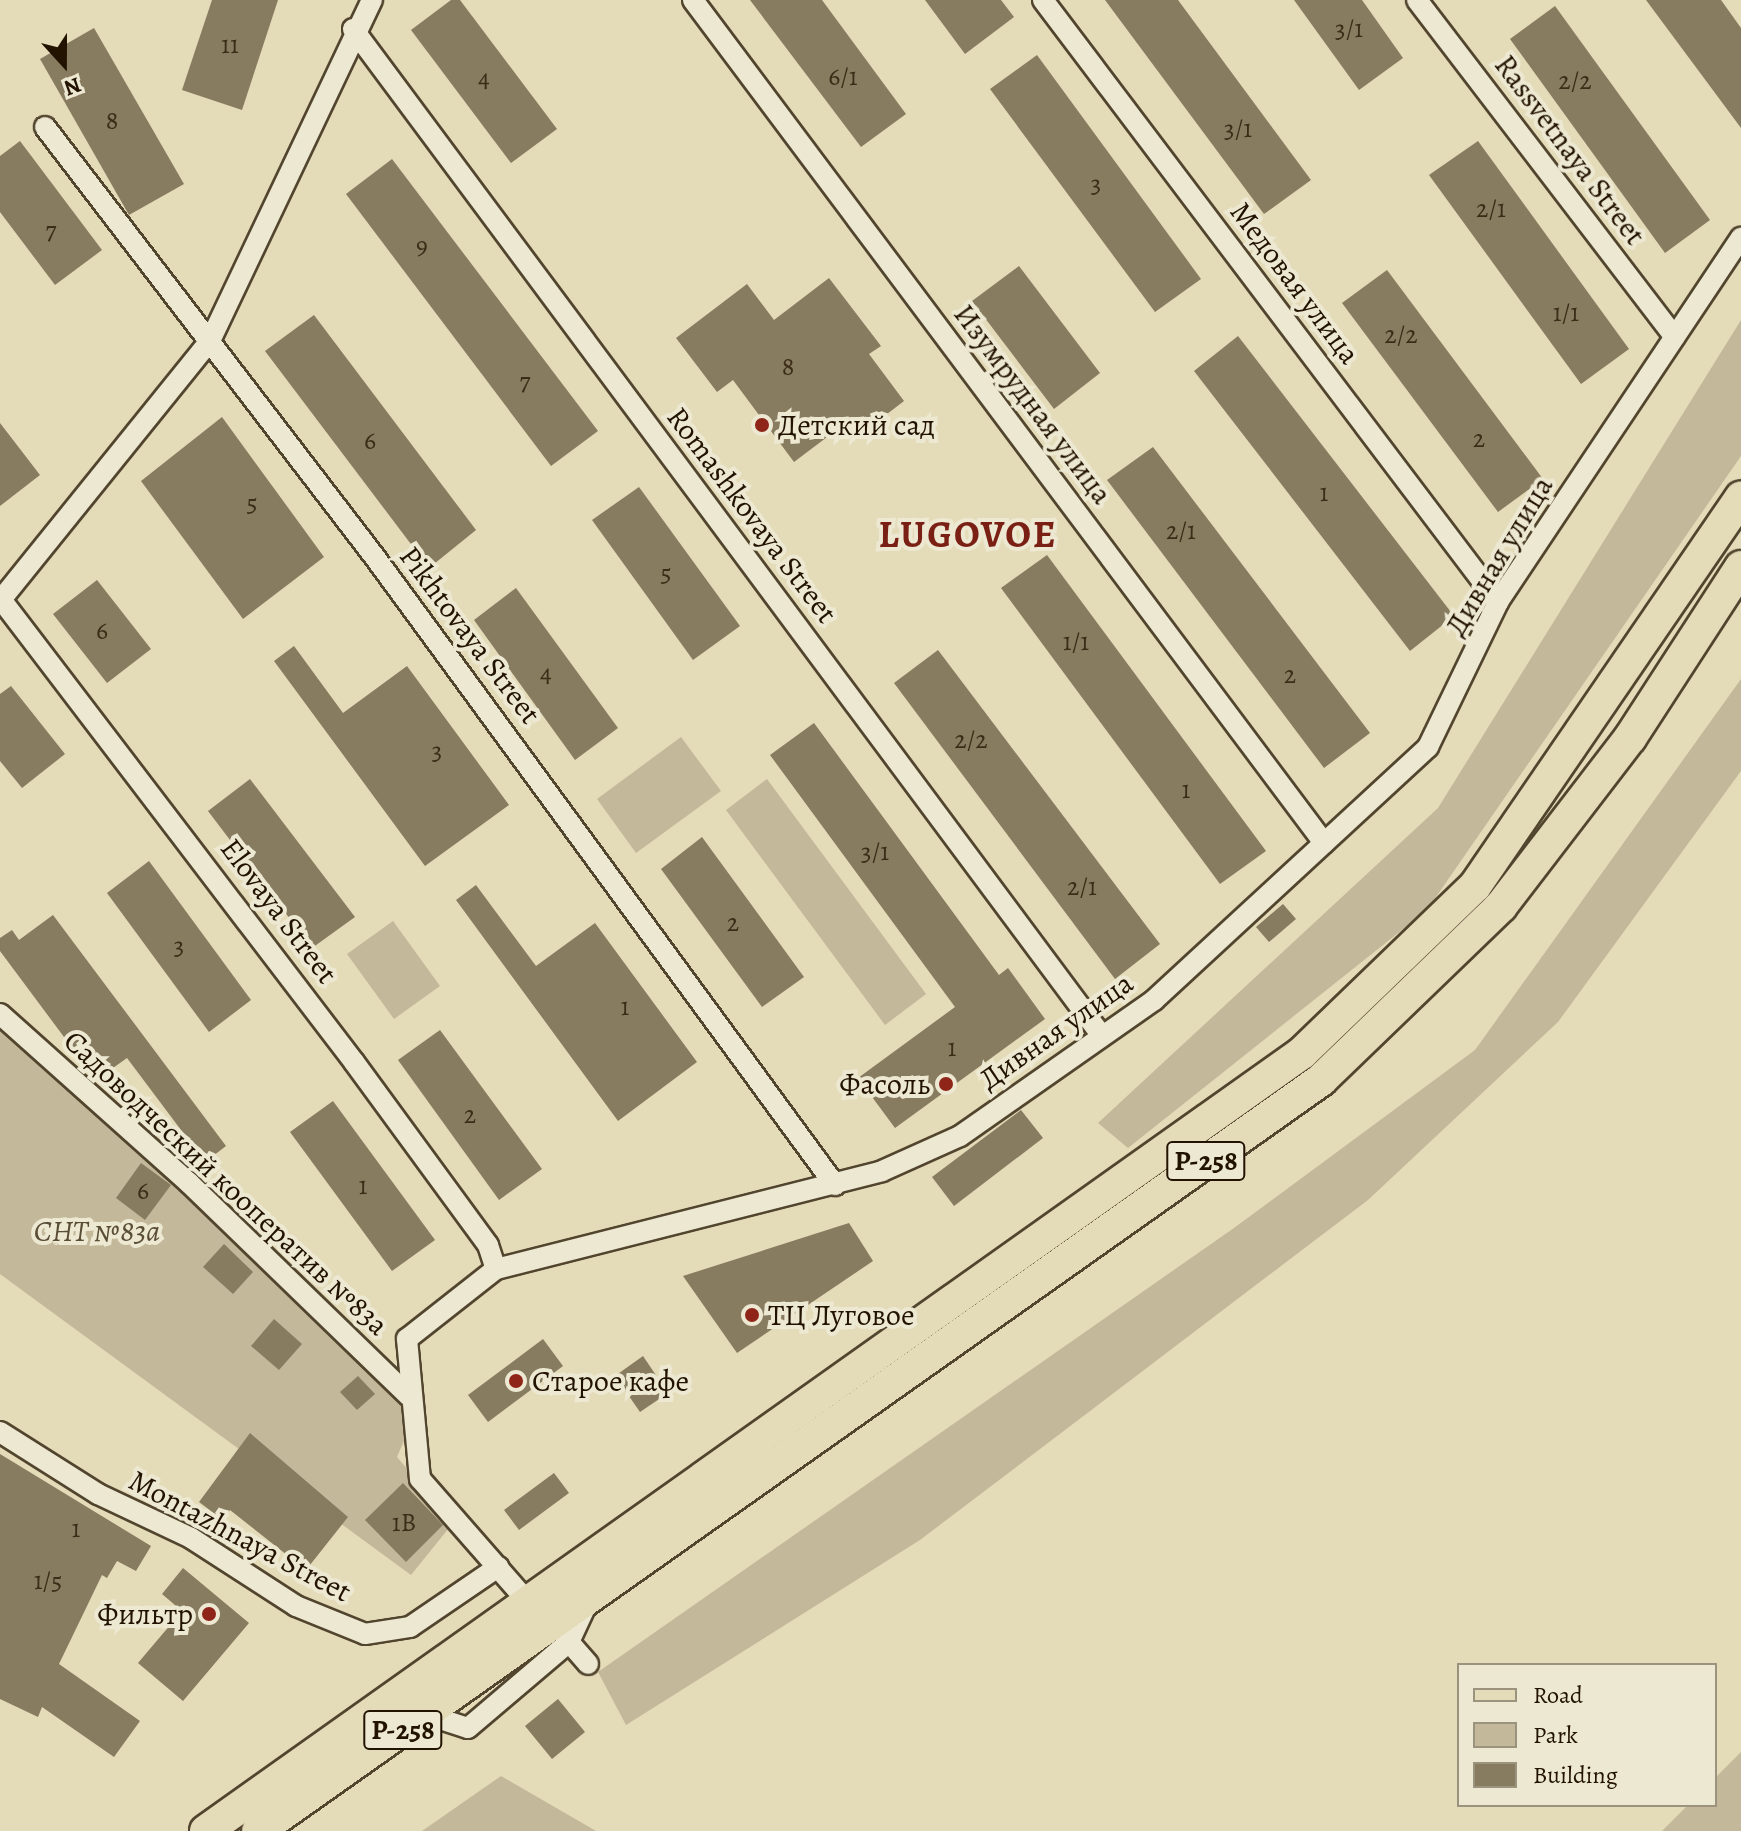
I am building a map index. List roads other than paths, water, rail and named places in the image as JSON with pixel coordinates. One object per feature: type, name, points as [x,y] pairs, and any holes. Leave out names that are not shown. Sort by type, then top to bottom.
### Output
[{"type":"main road","points":[[206,1831],[548,1623],[1302,1053],[1475,886],[1741,497]]},
{"type":"main road","name":"Р-258","points":[[258,1831],[548,1623],[590,1597],[1321,1080],[1501,906],[1630,738],[1741,567]]},
{"type":"street","points":[[0,600],[210,341],[353,29],[372,0]]},
{"type":"street","name":"Изумрудная улица","points":[[693,0],[1324,843]]},
{"type":"street","name":"Медовая улица","points":[[1043,0],[1498,602]]},
{"type":"street","name":"Rassvetnaya Street","points":[[1417,0],[1675,337]]},
{"type":"street","name":"Romashkovaya Street","points":[[353,29],[1102,1036]]},
{"type":"street","name":"Pikhtovaya Street","points":[[45,127],[210,341],[835,1185]]},
{"type":"street","name":"Дивная улица","points":[[588,1664],[420,1479],[409,1396],[407,1339],[496,1269],[835,1185],[960,1136],[1154,1000],[1428,747],[1498,602],[1741,238]]},
{"type":"street","name":"Elovaya Street","points":[[0,600],[344,1049],[488,1245],[496,1269]]},
{"type":"street","name":"Садоводческий кооператив №83а","points":[[0,1014],[189,1183],[409,1396]]},
{"type":"street","name":"Montazhnaya Street","points":[[0,1432],[98,1494],[191,1538],[296,1606],[365,1634],[410,1627],[498,1567]]},
{"type":"place","name":"Детский сад","points":[[762,425]]},
{"type":"place","name":"Фасоль","points":[[946,1084]]},
{"type":"place","name":"ТЦ Луговое","points":[[752,1315]]},
{"type":"place","name":"Старое кафе","points":[[516,1381]]},
{"type":"place","name":"Фильтр","points":[[209,1614]]},
{"type":"district","name":"LUGOVOE","points":[[968,535]]},
{"type":"park label","name":"СНТ №83а","points":[[97,1231]]}]
